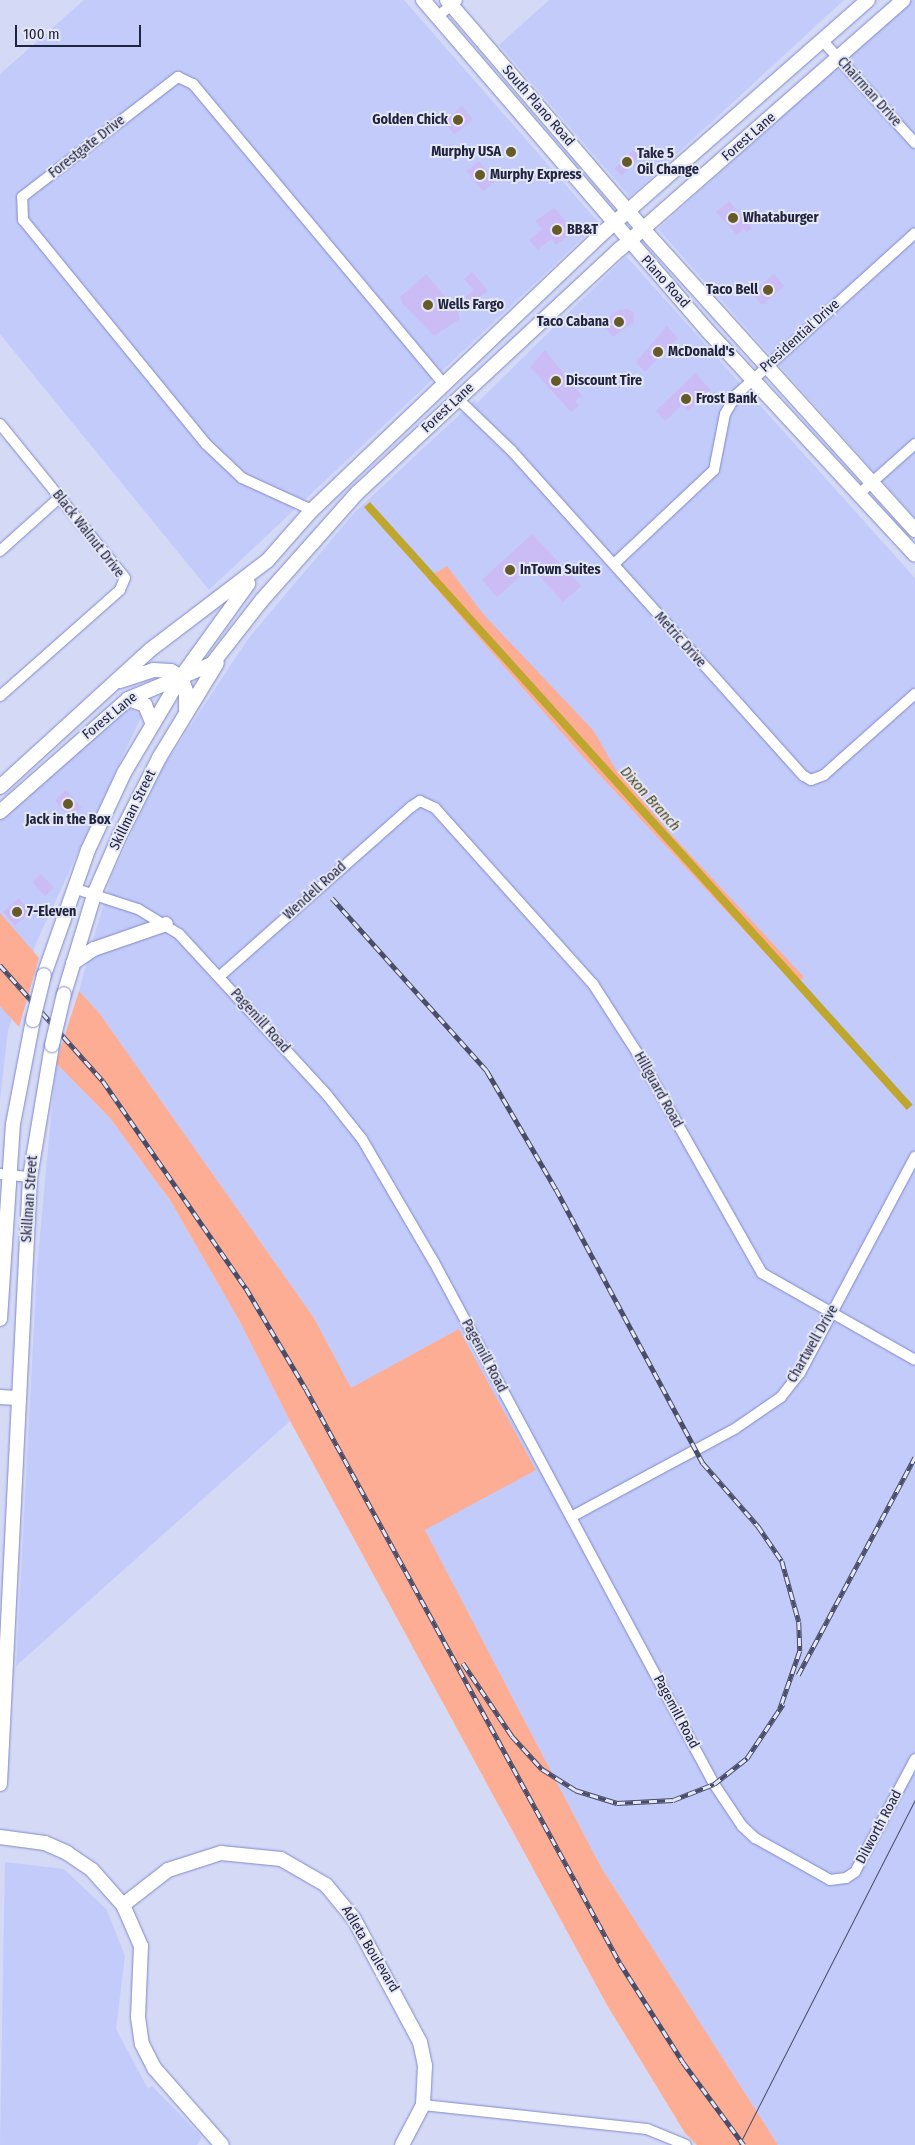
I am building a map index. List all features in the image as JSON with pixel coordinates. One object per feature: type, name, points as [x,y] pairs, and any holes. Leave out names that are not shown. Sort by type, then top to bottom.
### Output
[{"type":"main road","name":"Plano Road","points":[[423,0],[629,241],[752,379],[915,555]]},
{"type":"main road","name":"Forest Lane","points":[[0,786],[117,682],[150,650],[268,560],[312,510],[615,223],[868,0]]},
{"type":"main road","name":"Forest Lane","points":[[0,812],[128,699],[212,664],[223,654],[262,600],[329,522],[458,399],[629,241],[903,0]]},
{"type":"main road","name":"South Plano Road","points":[[452,2],[629,212]]},
{"type":"main road","name":"Plano Road","points":[[629,212],[643,230],[915,530]]},
{"type":"main road","points":[[444,384],[458,399]]},
{"type":"main road","points":[[312,510],[329,522]]},
{"type":"main road","name":"Skillman Street","points":[[0,1319],[4,1174],[21,1071],[44,975],[73,888],[106,810],[152,722],[181,677],[268,560]]},
{"type":"main road","name":"Skillman Street","points":[[0,1784],[5,1623],[30,1177],[45,1076],[64,994],[95,892],[144,786],[186,711],[223,654]]},
{"type":"main road","points":[[117,682],[165,669],[181,677],[186,691],[186,711]]},
{"type":"main road","points":[[128,699],[145,705],[152,722]]},
{"type":"main road","points":[[60,758],[59,746],[79,728],[85,711]]},
{"type":"main road","points":[[73,963],[94,949],[166,924]]},
{"type":"main road","points":[[21,1071],[45,1076]]},
{"type":"main road","points":[[0,1397],[18,1398]]},
{"type":"main road","points":[[0,1837],[39,1842],[67,1853],[92,1870],[123,1905],[141,1946],[142,2044],[155,2069],[219,2144]]},
{"type":"main road","name":"Adleta Boulevard","points":[[123,1905],[168,1870],[210,1854],[233,1852],[272,1856],[316,1877],[354,1918],[416,2030],[425,2066],[423,2105],[402,2145]]},
{"type":"street","points":[[437,17],[452,2]]},
{"type":"street","name":"Chairman Drive","points":[[822,40],[915,143]]},
{"type":"street","name":"Forestgate Drive","points":[[312,510],[242,478],[206,444],[23,220],[22,198],[178,77],[192,84],[444,384]]},
{"type":"street","name":"Presidential Drive","points":[[614,564],[707,480],[720,452],[725,414],[736,395],[915,233]]},
{"type":"street","name":"Metric Drive","points":[[458,399],[511,450],[782,753],[811,780],[824,775],[915,694]]},
{"type":"street","name":"Black Walnut Drive","points":[[0,424],[121,572],[125,585],[0,696]]},
{"type":"street","points":[[860,494],[915,444]]},
{"type":"street","points":[[0,551],[59,498]]},
{"type":"street","name":"Hillguard Road","points":[[412,806],[420,801],[435,808],[593,984],[638,1054],[762,1273],[831,1314],[915,1360]]},
{"type":"street","name":"Wendell Road","points":[[220,976],[412,806]]},
{"type":"street","name":"Pagemill Road","points":[[73,888],[95,892],[166,924],[220,976],[327,1095],[362,1139],[434,1262],[714,1784],[742,1826],[755,1838],[830,1880]]},
{"type":"street","name":"Chartwell Drive","points":[[571,1517],[761,1413],[795,1381],[915,1157]]},
{"type":"street","points":[[4,1174],[30,1177]]},
{"type":"street","name":"Dilworth Road","points":[[830,1880],[846,1878],[855,1872],[915,1759]]},
{"type":"street","points":[[423,2105],[647,2129],[686,2145]]},
{"type":"shaded area","points":[[84,0],[404,0],[599,223],[209,590],[0,334],[0,74]]},
{"type":"shaded area","points":[[549,0],[844,0],[630,197],[499,45]]},
{"type":"shaded area","points":[[908,0],[915,0],[915,518],[658,229]]},
{"type":"shaded area","points":[[626,256],[915,578],[915,2145],[778,2145],[601,1867],[314,1318],[100,1014],[79,991],[110,880],[159,773],[248,639],[354,513],[475,400],[477,403]]},
{"type":"shaded area","points":[[370,502],[913,1105],[907,1110],[364,507]]},
{"type":"shaded area","points":[[447,566],[484,615],[593,730],[615,768],[669,832],[804,977],[795,985],[583,757],[427,578]]},
{"type":"shaded area","points":[[126,706],[142,715],[36,943],[8,1031],[0,1099],[0,819]]},
{"type":"shaded area","points":[[0,913],[39,958],[19,1027],[0,1006]]},
{"type":"shaded area","points":[[79,991],[100,1014],[314,1318],[351,1388],[459,1329],[536,1470],[425,1530],[601,1867],[778,2145],[697,2145],[685,2133],[607,2005],[290,1421],[239,1320],[170,1200],[110,1118],[56,1063]]},
{"type":"shaded area","points":[[56,1063],[110,1118],[170,1200],[239,1320],[290,1421],[16,1666],[37,1268]]},
{"type":"shaded area","points":[[5,1862],[64,1869],[107,1910],[125,1956],[116,2029],[148,2089],[152,2086],[202,2137],[197,2145],[0,2145]]},
{"type":"building","name":"Golden Chick","points":[[462,106],[473,119],[455,134],[444,121]]},
{"type":"building","name":"Take 5 Oil Change","points":[[633,150],[640,157],[622,175],[615,168]]},
{"type":"building","name":"Murphy Express","points":[[479,161],[495,181],[483,191],[467,171]]},
{"type":"building","name":"Whataburger","points":[[729,201],[752,228],[747,232],[744,229],[737,235],[716,212]]},
{"type":"building","name":"BB&T","points":[[554,208],[575,231],[556,245],[551,239],[538,250],[529,240],[542,229],[535,221]]},
{"type":"building","name":"Wells Fargo","points":[[472,272],[488,291],[458,312],[460,319],[434,336],[403,304],[400,297],[426,274],[454,307],[474,290],[464,279]]},
{"type":"building","name":"Taco Bell","points":[[774,274],[784,286],[762,305],[752,293]]},
{"type":"building","name":"Taco Cabana","points":[[628,309],[634,313],[633,323],[613,337],[602,324],[618,310]]},
{"type":"building","name":"McDonald's","points":[[667,326],[678,338],[645,372],[636,362]]},
{"type":"building","name":"Discount Tire","points":[[545,350],[582,396],[575,401],[579,406],[571,412],[530,367]]},
{"type":"building","name":"Frost Bank","points":[[695,373],[711,390],[688,411],[682,405],[665,421],[656,411]]},
{"type":"building","name":"InTown Suites","points":[[532,534],[581,586],[563,602],[531,567],[497,597],[482,580]]},
{"type":"building","name":"Jack in the Box","points":[[66,790],[82,808],[69,819],[55,800]]},
{"type":"building","name":"7-Eleven","points":[[41,874],[54,888],[45,896],[32,882]]},
{"type":"building","name":"7-Eleven","points":[[19,898],[31,912],[15,925],[3,912]]},
{"type":"tram line","points":[[739,2145],[915,1799]]},
{"type":"railway","points":[[332,898],[487,1071],[556,1189],[703,1463],[758,1526],[782,1561],[799,1622],[800,1651],[780,1709]]},
{"type":"railway","points":[[0,965],[103,1081],[246,1288],[306,1389],[620,1963],[683,2062],[744,2145]]},
{"type":"railway","points":[[798,1675],[915,1457]]},
{"type":"railway","points":[[463,1663],[512,1736],[542,1769],[575,1790],[617,1803],[673,1800],[714,1784],[747,1758],[783,1704]]},
{"type":"place","name":"Golden Chick","points":[[458,120]]},
{"type":"place","name":"Murphy USA","points":[[511,152]]},
{"type":"place","name":"Take 5 Oil Change","points":[[627,162]]},
{"type":"place","name":"Murphy Express","points":[[480,175]]},
{"type":"place","name":"Whataburger","points":[[733,218]]},
{"type":"place","name":"BB&T","points":[[557,230]]},
{"type":"place","name":"Taco Bell","points":[[768,290]]},
{"type":"place","name":"Wells Fargo","points":[[428,305]]},
{"type":"place","name":"Taco Cabana","points":[[619,322]]},
{"type":"place","name":"McDonald's","points":[[658,352]]},
{"type":"place","name":"Discount Tire","points":[[556,381]]},
{"type":"place","name":"Frost Bank","points":[[686,399]]},
{"type":"place","name":"InTown Suites","points":[[510,570]]},
{"type":"place","name":"Jack in the Box","points":[[68,804]]},
{"type":"place","name":"7-Eleven","points":[[17,912]]},
{"type":"water label","name":"Dixon Branch","points":[[650,799]]}]
